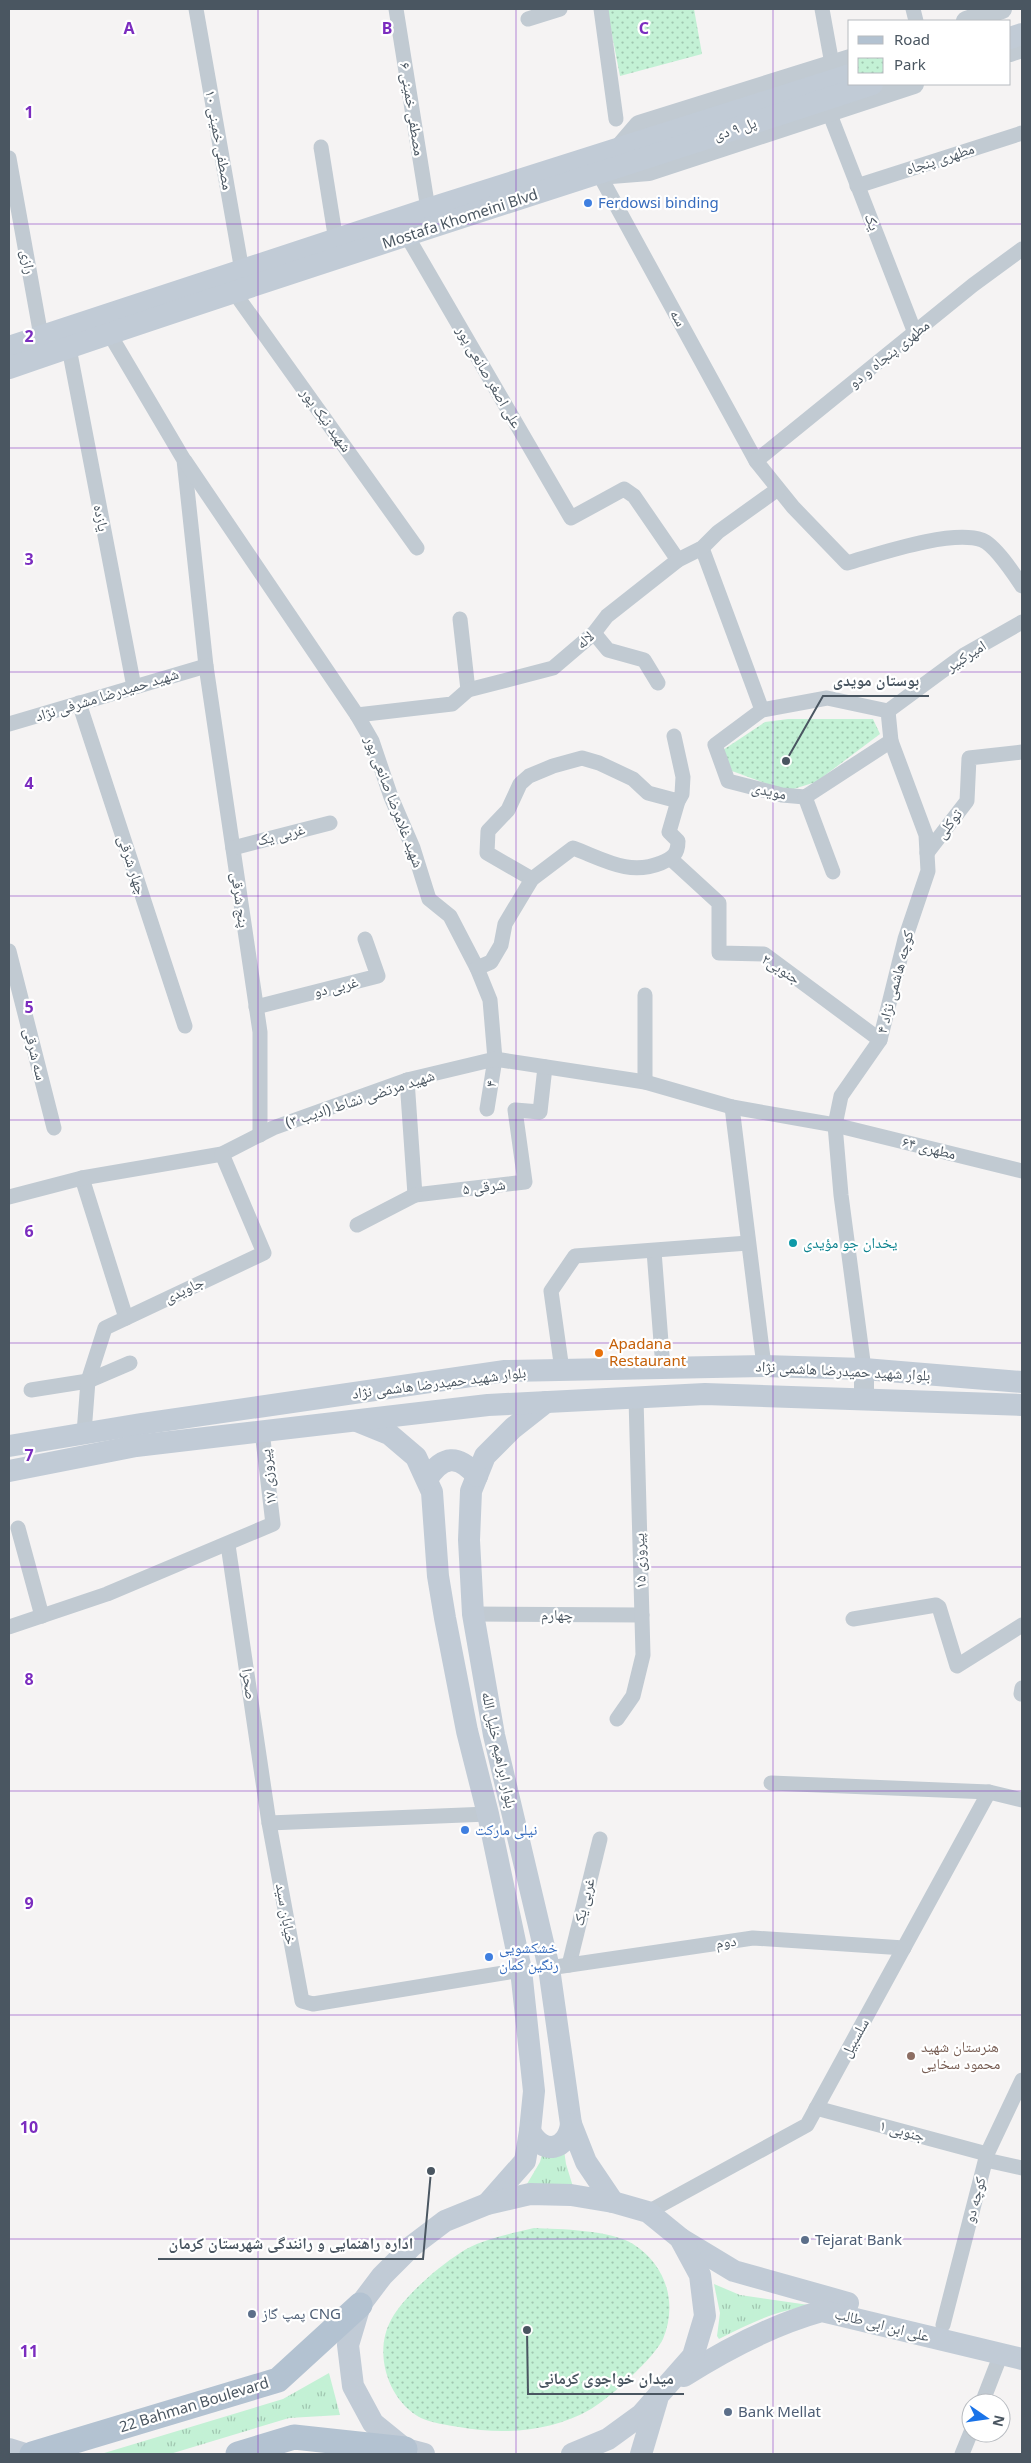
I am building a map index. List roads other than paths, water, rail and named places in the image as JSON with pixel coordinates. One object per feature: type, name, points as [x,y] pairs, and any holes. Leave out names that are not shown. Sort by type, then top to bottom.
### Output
[{"type":"main road","name":"پل ۹ دی","points":[[621,146],[844,66]]},
{"type":"main road","name":"پل ۹ دی","points":[[599,174],[869,85]]},
{"type":"main road","name":"Mostafa Khomeini Blvd","points":[[9,347],[621,146]]},
{"type":"main road","name":"Mostafa Khomeini Blvd","points":[[9,368],[109,333],[599,174]]},
{"type":"main road","name":"بلوار شهید حمیدرضا هاشمی نژاد","points":[[9,1446],[84,1433],[505,1372],[764,1366],[864,1368],[1022,1382]]},
{"type":"main road","name":"بلوار شهید حمیدرضا هاشمی نژاد","points":[[9,1471],[136,1446],[488,1405],[704,1394],[1022,1405]]},
{"type":"main road","name":"بلوار ابراهیم خلیل الله","points":[[546,1402],[513,1428],[485,1456],[471,1490],[469,1540],[473,1614],[494,1734],[559,1966],[571,2124],[586,2162],[613,2202]]},
{"type":"main road","name":"بلوار ابراهیم خلیل الله","points":[[356,1420],[389,1434],[416,1457],[432,1492],[438,1576],[445,1618],[467,1731],[488,1814],[521,1970],[534,2091],[530,2131],[525,2161],[486,2204]]},
{"type":"main road","points":[[427,1479],[436,1466],[451,1460],[466,1464],[477,1476]]},
{"type":"main road","points":[[530,2131],[535,2141],[539,2144],[554,2147],[570,2134],[571,2124]]},
{"type":"main road","points":[[415,2452],[373,2423],[353,2386],[348,2345],[360,2305],[382,2276],[412,2246],[445,2221],[486,2204],[530,2194],[571,2195],[613,2202],[648,2212],[680,2238],[700,2275],[705,2316],[693,2356],[641,2415],[608,2439],[572,2454]]},
{"type":"main road","name":"علی ابن ابی طالب","points":[[680,2238],[734,2271],[809,2293],[1022,2343]]},
{"type":"main road","name":"22 Bahman Boulevard","points":[[32,2454],[278,2380],[360,2305]]},
{"type":"main road","name":"علی ابن ابی طالب","points":[[663,2392],[727,2348],[793,2319],[822,2311],[1012,2357]]},
{"type":"main road","points":[[641,2454],[663,2392]]},
{"type":"main road","points":[[238,2454],[294,2437],[415,2452]]},
{"type":"main road","points":[[9,2450],[25,2454]]},
{"type":"street","name":"مصطفی خمینی ۱۰","points":[[196,9],[242,271]]},
{"type":"street","name":"مصطفی خمینی ۶","points":[[396,9],[428,209]]},
{"type":"street","points":[[528,18],[560,9]]},
{"type":"street","points":[[601,9],[616,119]]},
{"type":"street","points":[[822,9],[844,66]]},
{"type":"street","points":[[969,20],[1002,9]]},
{"type":"street","name":"Mostafa Khomeini Blvd","points":[[599,174],[649,172],[911,85]]},
{"type":"street","name":"یک","points":[[828,112],[915,333]]},
{"type":"street","name":"مطهری پنجاه","points":[[857,186],[1022,133]]},
{"type":"street","points":[[320,147],[336,241]]},
{"type":"street","name":"رازی","points":[[9,158],[42,336]]},
{"type":"street","name":"سه","points":[[599,174],[756,461],[778,489],[847,563],[922,542],[956,538],[983,540],[1005,560],[1022,586]]},
{"type":"street","name":"علی اصغر صانعی پور","points":[[407,236],[571,518],[624,490],[634,496],[678,560]]},
{"type":"street","name":"مطهری پنجاه و دو","points":[[756,461],[1022,249]]},
{"type":"street","name":"شهید نیک پور","points":[[234,292],[418,548]]},
{"type":"street","name":"شهید غلامرضا صانعی پور","points":[[109,333],[184,460],[357,715],[372,741],[391,797],[413,848],[429,899],[450,916],[477,968],[490,1000],[495,1059]]},
{"type":"street","name":"یازده","points":[[69,348],[134,687]]},
{"type":"street","name":"شهید غلامرضا صانعی پور","points":[[184,460],[206,666]]},
{"type":"street","name":"لاله","points":[[357,715],[452,704],[468,690],[553,668],[594,633],[607,616],[678,560],[702,548],[718,532],[778,489]]},
{"type":"street","points":[[702,548],[762,710]]},
{"type":"street","points":[[460,619],[468,690]]},
{"type":"street","name":"امیرکبیر","points":[[888,710],[964,656],[1022,622]]},
{"type":"street","points":[[594,633],[608,650],[644,660],[658,683]]},
{"type":"street","name":"شهید حمیدرضا مشرفی نژاد","points":[[9,724],[206,666]]},
{"type":"street","name":"پنج شرقی","points":[[206,666],[260,1032],[260,1135]]},
{"type":"street","name":"مویدی","points":[[888,710],[827,698],[762,710],[715,745],[728,781],[782,795],[805,797],[891,741]]},
{"type":"street","name":"چهار شرقی","points":[[79,703],[185,1026]]},
{"type":"street","points":[[888,710],[891,741],[926,835],[927,853]]},
{"type":"street","points":[[477,968],[491,962],[500,946],[505,924],[532,879],[573,848],[631,870],[646,869],[671,859],[678,850],[678,841],[669,832],[678,801],[682,794],[683,776],[674,736]]},
{"type":"street","name":"توکلی","points":[[927,853],[967,801],[969,758],[1022,752]]},
{"type":"street","points":[[532,879],[487,853],[488,831],[508,810],[520,784],[529,776],[553,766],[582,758],[599,763],[633,779],[648,793],[678,801]]},
{"type":"street","points":[[805,797],[833,872]]},
{"type":"street","name":"غربی یک","points":[[233,848],[330,823]]},
{"type":"street","name":"کوچه هاشمی نژاد ۴","points":[[864,1368],[841,1195],[835,1125],[841,1096],[880,1040],[905,939],[928,871],[927,853]]},
{"type":"street","name":"جنوبی۲","points":[[671,859],[719,903],[719,953],[764,954],[880,1040]]},
{"type":"street","name":"غربی دو","points":[[256,1007],[378,976],[364,939]]},
{"type":"street","name":"سه شرقی","points":[[9,951],[54,1128]]},
{"type":"street","points":[[645,995],[645,1082]]},
{"type":"street","name":"شهید مرتضی نشاط (ادیب ۳)","points":[[9,1197],[82,1178],[222,1154],[273,1128],[407,1080],[495,1059],[645,1082],[732,1107],[835,1125]]},
{"type":"street","name":"۴","points":[[487,1109],[495,1059]]},
{"type":"street","name":"۵ شرقی","points":[[415,1195],[525,1182],[515,1110],[540,1112],[545,1066]]},
{"type":"street","points":[[357,1225],[415,1195],[407,1080]]},
{"type":"street","points":[[732,1107],[764,1366]]},
{"type":"street","name":"مطهری ۶۴","points":[[835,1125],[1022,1171]]},
{"type":"street","name":"جاویدی","points":[[84,1433],[88,1381],[104,1328],[264,1253],[222,1154]]},
{"type":"street","points":[[82,1178],[126,1318]]},
{"type":"street","points":[[562,1370],[551,1291],[575,1256],[748,1243]]},
{"type":"street","points":[[654,1251],[663,1368]]},
{"type":"street","points":[[32,1390],[88,1381],[130,1362]]},
{"type":"street","points":[[864,1368],[864,1399]]},
{"type":"street","name":"پیروزی ۱۵","points":[[618,1719],[633,1696],[643,1655],[636,1398]]},
{"type":"street","name":"پیروزی ۱۷","points":[[228,1545],[273,1524],[262,1431]]},
{"type":"street","points":[[18,1528],[42,1616]]},
{"type":"street","points":[[9,1627],[108,1594],[228,1545]]},
{"type":"street","name":"صحرا","points":[[228,1545],[269,1823]]},
{"type":"street","points":[[853,1619],[933,1605],[939,1607],[957,1666],[1022,1624]]},
{"type":"street","name":"چهارم","points":[[473,1614],[642,1615]]},
{"type":"street","points":[[771,1783],[989,1792],[1022,1800]]},
{"type":"street","name":"سلسبیل","points":[[648,2212],[807,2125],[989,1792]]},
{"type":"street","points":[[269,1823],[488,1814]]},
{"type":"street","name":"خیابان سید","points":[[269,1823],[302,2001],[313,2004],[521,1970]]},
{"type":"street","name":"غربی یک","points":[[559,1966],[600,1839]]},
{"type":"street","name":"دوم","points":[[559,1966],[753,1938],[904,1948]]},
{"type":"street","name":"کوچه دو","points":[[942,2325],[986,2157],[1022,2080]]},
{"type":"street","name":"جنوبی ۱","points":[[816,2108],[1022,2168]]},
{"type":"street","points":[[989,2393],[1012,2357]]},
{"type":"place","name":"Ferdowsi binding","points":[[588,203]]},
{"type":"place","name":"بوستان مویدی","points":[[786,761]]},
{"type":"place","name":"یخدان جو مؤیدی","points":[[793,1243]]},
{"type":"place","name":"Apadana Restaurant","points":[[599,1353]]},
{"type":"place","name":"نیلی مارکت","points":[[465,1830]]},
{"type":"place","name":"خشکشویی رنگین کمان","points":[[489,1957]]},
{"type":"place","name":"هنرستان شهید محمود سخایی","points":[[911,2056]]},
{"type":"place","name":"اداره راهنمایی و رانندگی شهرستان کرمان","points":[[431,2171]]},
{"type":"place","name":"Tejarat Bank","points":[[805,2240]]},
{"type":"place","name":"پمپ گاز CNG","points":[[252,2314]]},
{"type":"place","name":"میدان خواجوی کرمانی","points":[[527,2330]]},
{"type":"place","name":"Bank Mellat","points":[[728,2412]]}]
